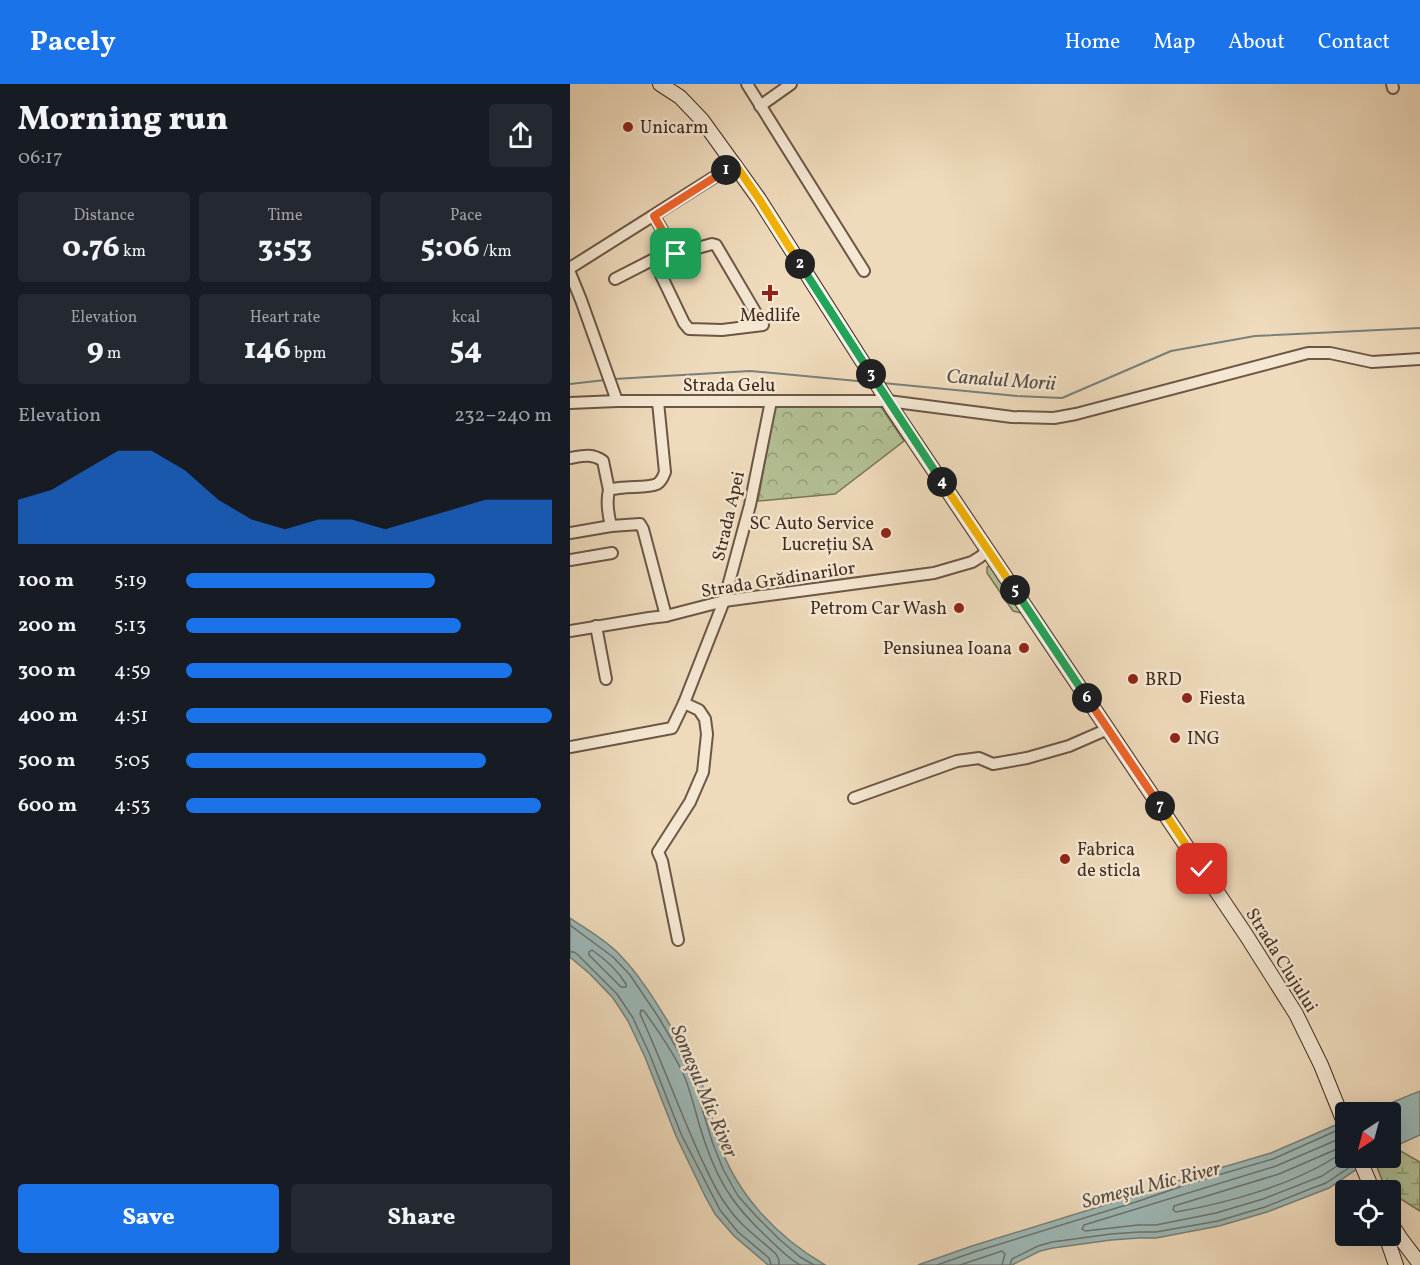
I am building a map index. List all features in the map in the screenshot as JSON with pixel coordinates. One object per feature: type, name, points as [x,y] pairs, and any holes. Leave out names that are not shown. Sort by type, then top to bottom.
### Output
[{"type":"main road","name":"Strada Clujului","points":[[660,84],[680,98],[702,120],[759,199],[885,396],[1234,916],[1296,1014],[1321,1065],[1335,1102]]},
{"type":"main road","points":[[1401,1239],[1420,1264]]},
{"type":"main road","points":[[1389,1246],[1396,1265]]},
{"type":"street","points":[[747,84],[864,271]]},
{"type":"street","points":[[760,106],[791,84]]},
{"type":"street","points":[[616,401],[570,270],[735,164]]},
{"type":"street","points":[[654,216],[676,254]]},
{"type":"street","points":[[615,279],[658,257],[716,244],[763,325],[722,330],[689,329],[660,273],[658,257]]},
{"type":"street","name":"Strada Gelu","points":[[570,403],[771,401],[885,396],[1012,417],[1054,418],[1308,353],[1330,353],[1372,362],[1420,359]]},
{"type":"street","name":"Strada Apei","points":[[570,747],[672,728],[724,602],[750,505],[771,401]]},
{"type":"street","points":[[609,490],[656,484],[662,480],[664,472],[657,402]]},
{"type":"street","points":[[570,458],[588,456],[597,457],[603,461],[609,490],[607,498],[611,526]]},
{"type":"street","points":[[570,533],[640,524],[666,616]]},
{"type":"street","name":"Strada Grădinarilor","points":[[570,631],[666,616],[724,602],[934,573],[972,562],[988,550]]},
{"type":"street","points":[[570,560],[612,553]]},
{"type":"street","points":[[596,626],[606,679]]},
{"type":"street","points":[[678,940],[662,861],[658,852],[690,802],[704,772],[707,734],[705,719],[699,710],[684,703]]},
{"type":"street","points":[[854,798],[957,761],[979,758],[993,764],[1027,758],[1069,746],[1108,729]]},
{"type":"green space","points":[[879,404],[904,441],[835,494],[758,501],[775,405]]},
{"type":"green space","points":[[991,565],[1023,611],[1021,613],[1013,611],[987,573],[987,567]]},
{"type":"green space","points":[[1401,1151],[1420,1162],[1420,1211],[1401,1199],[1401,1180],[1382,1180],[1377,1168],[1401,1168]]},
{"type":"water","points":[[570,918],[618,953],[656,1003],[697,1070],[718,1140],[735,1178],[747,1196],[774,1227],[807,1254],[825,1265],[768,1265],[734,1236],[715,1214],[676,1136],[645,1057],[628,1021],[613,998],[570,957]]},
{"type":"water","points":[[1420,1091],[1420,1135],[1401,1144],[1401,1102],[1393,1102]]},
{"type":"water","points":[[1335,1125],[1335,1168],[1358,1168],[1341,1180],[1335,1180],[1335,1184],[1329,1188],[1267,1212],[1219,1226],[1156,1238],[1111,1240],[1053,1248],[1040,1251],[1012,1265],[918,1265],[972,1246],[1271,1153]]},
{"type":"waterway","name":"Canalul Morii","points":[[883,383],[1062,398],[1171,351],[1255,336],[1420,328]]},
{"type":"waterway","name":"Canalul Morii","points":[[614,379],[750,371],[868,382]]},
{"type":"waterway","name":"Canalul Morii","points":[[570,384],[605,380]]},
{"type":"place","name":"Unicarm","points":[[628,127]]},
{"type":"place","name":"Medlife","points":[[770,293]]},
{"type":"place","name":"SC Auto Service Lucrețiu SA","points":[[886,533]]},
{"type":"place","name":"Petrom Car Wash","points":[[959,608]]},
{"type":"place","name":"Pensiunea Ioana","points":[[1024,648]]},
{"type":"place","name":"BRD","points":[[1133,679]]},
{"type":"place","name":"Fiesta","points":[[1187,698]]},
{"type":"place","name":"ING","points":[[1175,738]]},
{"type":"place","name":"Fabrica de sticla","points":[[1065,859]]},
{"type":"route","points":[[676,254],[654,216],[735,164],[892,408],[1202,869]]},
{"type":"water label","name":"Someşul Mic River","points":[[705,1091]]},
{"type":"water label","name":"Someşul Mic River","points":[[1151,1184]]}]
